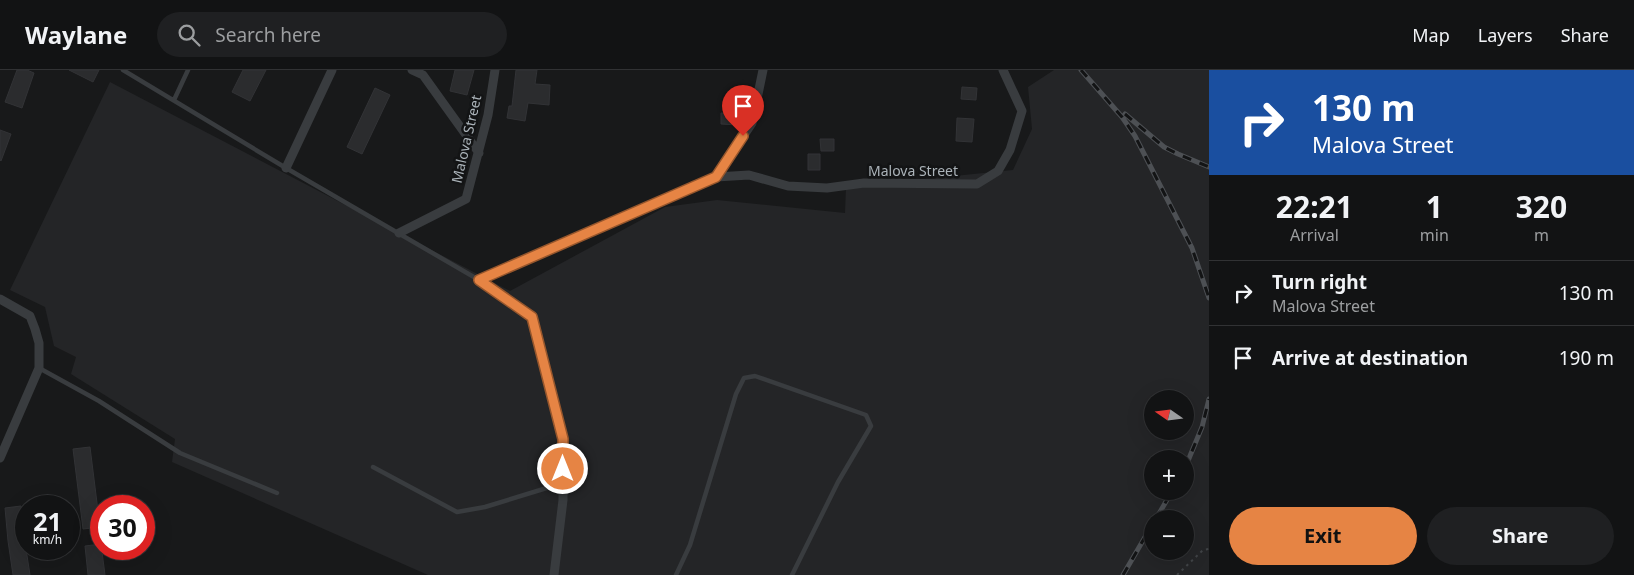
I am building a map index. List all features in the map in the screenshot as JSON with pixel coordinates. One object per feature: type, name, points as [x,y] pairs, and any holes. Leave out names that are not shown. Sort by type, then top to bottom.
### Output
[{"type":"street","points":[[286,168],[332,70]]},
{"type":"street","points":[[412,70],[423,75],[479,153]]},
{"type":"street","name":"Malova Street","points":[[399,233],[466,199],[488,115],[495,70]]},
{"type":"street","points":[[716,177],[752,123],[763,70]]},
{"type":"street","name":"Malova Street","points":[[479,280],[716,177],[749,175],[788,186],[827,188],[864,183],[977,184],[998,171],[1010,150],[1022,111],[1003,70]]},
{"type":"street","points":[[479,280],[532,317],[563,439],[563,500],[554,575]]},
{"type":"street","points":[[0,299],[30,316],[39,343],[39,368],[0,458]]},
{"type":"lane","points":[[123,70],[286,168],[479,280]]},
{"type":"lane","points":[[174,100],[188,70]]},
{"type":"lane","points":[[39,368],[99,401],[180,453],[277,494]]},
{"type":"lane","points":[[676,575],[690,545],[736,394],[744,378],[755,376],[866,415],[870,426],[838,482],[792,575]]},
{"type":"lane","points":[[373,467],[457,512],[485,507],[563,483]]},
{"type":"path","points":[[1176,575],[1203,550],[1209,549]]},
{"type":"shaded area","points":[[1054,70],[1209,70],[1209,575],[428,575],[172,462],[175,439],[71,374],[76,357],[54,346],[45,307],[10,290],[110,82],[510,291],[665,207],[717,200],[845,213],[846,187],[1013,170],[1032,129],[1028,87]]},
{"type":"building","points":[[17,70],[27,70],[34,73],[22,108],[5,102]]},
{"type":"building","points":[[69,70],[99,70],[93,82]]},
{"type":"building","points":[[243,70],[266,70],[250,101],[232,92]]},
{"type":"building","points":[[455,70],[474,70],[467,95],[450,91]]},
{"type":"building","points":[[516,70],[537,70],[535,84],[550,85],[549,105],[528,103],[525,121],[507,118],[509,106],[512,106]]},
{"type":"building","points":[[962,87],[977,88],[976,100],[961,99]]},
{"type":"building","points":[[375,88],[390,95],[362,154],[347,147]]},
{"type":"building","points":[[721,113],[738,113],[738,125],[721,124]]},
{"type":"building","points":[[957,118],[974,119],[972,142],[956,141]]},
{"type":"building","points":[[0,130],[11,134],[1,161],[0,160]]},
{"type":"building","points":[[820,139],[834,139],[834,151],[821,151]]},
{"type":"building","points":[[808,154],[820,154],[820,170],[808,170]]},
{"type":"building","points":[[90,447],[96,495],[90,495],[90,528],[83,529],[73,449]]},
{"type":"building","points":[[15,507],[15,560],[28,560],[30,575],[13,575],[5,508]]},
{"type":"building","points":[[90,545],[90,560],[103,560],[105,575],[88,575],[85,546]]},
{"type":"railway","points":[[1081,70],[1122,117],[1135,136],[1192,248],[1209,298]]},
{"type":"railway","points":[[1125,114],[1164,147],[1209,167]]},
{"type":"railway","points":[[1192,450],[1202,427],[1209,399]]},
{"type":"railway","points":[[1161,510],[1167,500]]},
{"type":"railway","points":[[1123,575],[1144,539]]},
{"type":"route","points":[[563,469],[563,439],[532,317],[479,280],[716,177],[743,136]]}]
